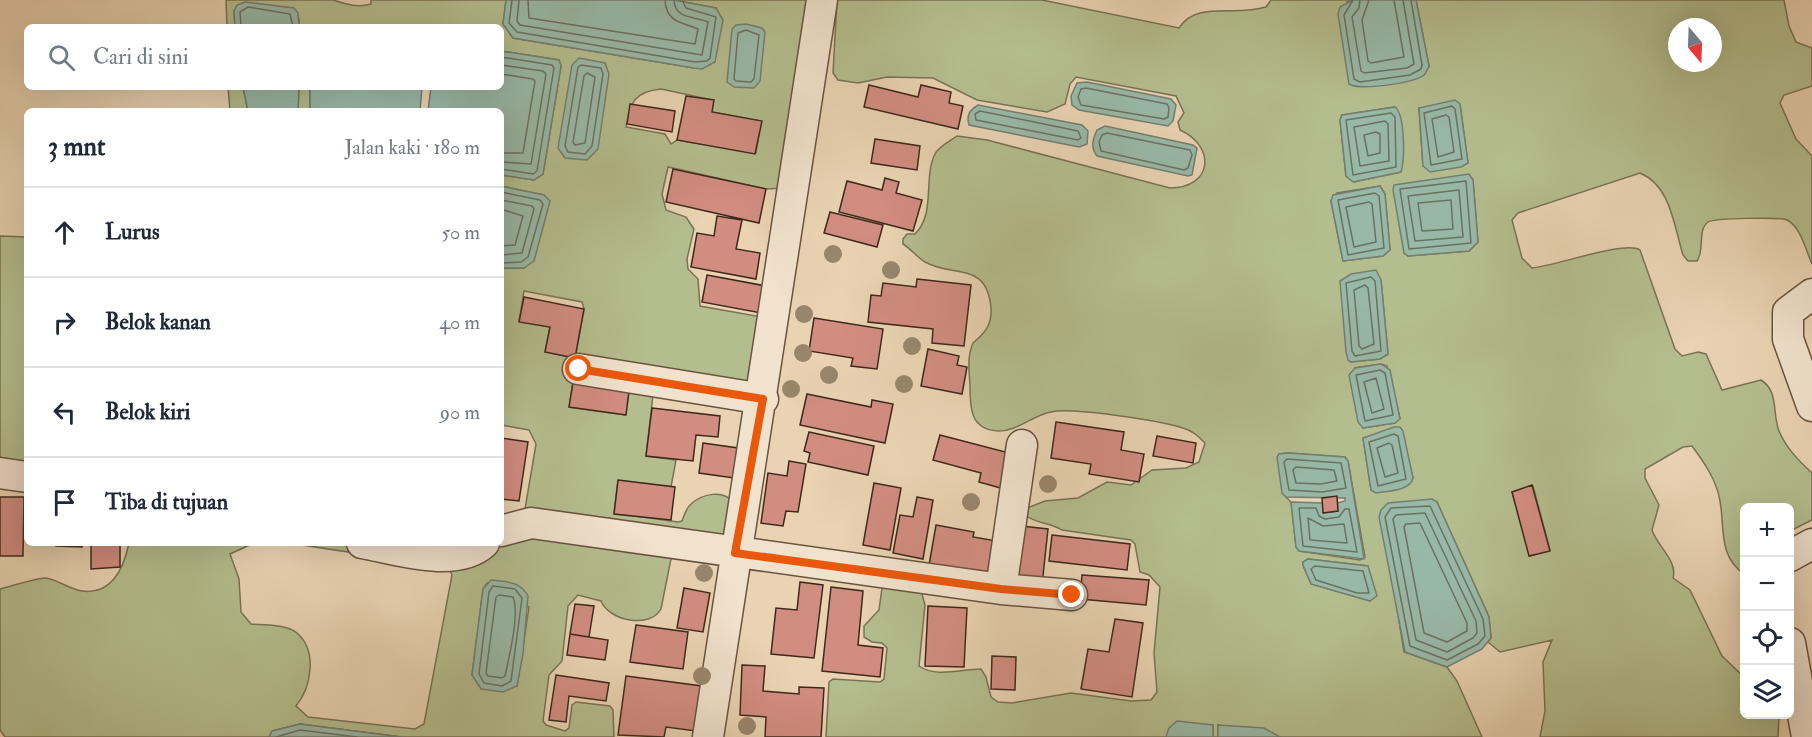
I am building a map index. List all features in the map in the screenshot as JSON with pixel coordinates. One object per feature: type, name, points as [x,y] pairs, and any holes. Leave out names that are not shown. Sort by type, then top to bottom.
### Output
[{"type":"street","points":[[708,737],[735,553],[763,399],[822,0]]},
{"type":"street","points":[[1812,294],[1788,312],[1788,339],[1812,406]]},
{"type":"street","points":[[579,369],[763,399]]},
{"type":"street","points":[[1001,589],[1022,445]]},
{"type":"street","points":[[0,473],[24,477]]},
{"type":"street","points":[[504,530],[531,523],[1001,589],[1072,595]]},
{"type":"street","points":[[1794,554],[1812,544]]},
{"type":"street","points":[[382,546],[450,556],[468,554],[480,546]]},
{"type":"street","points":[[1794,665],[1807,737]]},
{"type":"shaded area","points":[[226,0],[333,0],[361,6],[371,4],[371,0],[506,0],[503,24],[299,24],[299,19],[234,11],[235,24],[227,24]]},
{"type":"shaded area","points":[[674,0],[817,0],[784,188],[766,189],[668,167],[662,194],[666,210],[686,217],[694,229],[687,259],[688,269],[698,279],[700,306],[762,317],[753,384],[574,376],[569,407],[625,415],[630,383],[654,386],[646,456],[676,460],[671,487],[618,481],[614,513],[678,522],[682,521],[688,508],[696,501],[712,494],[724,495],[733,502],[732,546],[530,515],[525,509],[536,444],[529,430],[504,426],[504,268],[524,268],[544,195],[504,187],[504,175],[534,180],[543,174],[561,66],[559,60],[504,51],[504,25],[513,38],[694,68],[716,8]],"holes":[[[661,89],[713,100],[712,112],[761,121],[756,153],[677,140],[671,144],[665,134],[626,127],[634,100],[644,93]],[[524,291],[582,302],[584,309],[575,358],[545,352],[550,327],[519,321]]]},
{"type":"shaded area","points":[[837,0],[1042,0],[1179,28],[1187,19],[1196,14],[1254,10],[1266,7],[1271,0],[1353,0],[1347,2],[1429,66],[1416,0],[1784,0],[1789,26],[1796,42],[1812,48],[1812,86],[1784,95],[1780,103],[1796,139],[1812,156],[1812,264],[1792,223],[1773,218],[1708,222],[1703,230],[1701,251],[1697,261],[1688,261],[1683,255],[1665,197],[1659,187],[1640,173],[1518,213],[1512,220],[1522,258],[1532,268],[1620,248],[1640,250],[1675,349],[1682,356],[1698,352],[1706,354],[1722,390],[1761,380],[1770,390],[1777,424],[1785,443],[1812,473],[1812,520],[1794,529],[1794,503],[1740,503],[1740,570],[1726,550],[1716,486],[1692,446],[1683,447],[1645,469],[1645,478],[1659,505],[1652,530],[1673,566],[1673,578],[1690,590],[1722,656],[1740,673],[1740,719],[1779,719],[1778,737],[1540,737],[1545,711],[1543,662],[1552,640],[1500,652],[1488,642],[1491,638],[1489,617],[1437,502],[1396,602],[1404,652],[1447,667],[1457,681],[1482,737],[1280,737],[1218,725],[1218,737],[1213,737],[1213,725],[1166,737],[826,737],[829,682],[833,679],[880,682],[884,679],[887,648],[882,643],[872,642],[864,637],[864,626],[879,610],[882,588],[889,585],[917,589],[922,594],[925,605],[919,666],[933,672],[981,669],[986,677],[991,697],[998,702],[1012,703],[1071,693],[1131,701],[1151,700],[1157,692],[1154,653],[1160,587],[1149,575],[1140,572],[1135,544],[1131,540],[1062,530],[1025,515],[1027,508],[1045,501],[1078,498],[1107,482],[1131,485],[1152,470],[1186,468],[1199,462],[1205,443],[1190,431],[1172,425],[1077,411],[1051,412],[1006,430],[989,430],[982,426],[973,415],[971,408],[969,364],[973,343],[989,324],[991,308],[988,293],[983,283],[976,277],[936,267],[925,262],[903,244],[903,239],[907,234],[915,234],[925,216],[930,173],[935,154],[957,136],[987,140],[1170,188],[1184,186],[1195,181],[1202,174],[1205,165],[1204,155],[1192,137],[1180,130],[1178,122],[1184,113],[1176,96],[1076,77],[1070,84],[1065,104],[1047,112],[977,100],[933,78],[887,77],[858,83],[838,80],[833,73]],"holes":[[[1460,105],[1468,163],[1423,166],[1419,108]],[[1394,107],[1401,172],[1354,182],[1346,176],[1340,120],[1342,115]],[[1473,180],[1478,242],[1469,251],[1408,256],[1404,253]],[[1380,186],[1385,194],[1390,250],[1383,256],[1343,261],[1331,201],[1337,193]],[[1381,280],[1388,354],[1380,359],[1351,362]],[[1381,364],[1387,366],[1400,418],[1395,423],[1363,428],[1355,368]],[[1400,428],[1413,478],[1371,490],[1363,438]],[[1279,454],[1345,457],[1348,461],[1365,557],[1360,560],[1299,551],[1296,547],[1291,502],[1282,493]],[[1533,486],[1550,550],[1530,556],[1512,492]],[[1308,559],[1368,566],[1370,601],[1311,584],[1303,562]]]},
{"type":"shaded area","points":[[228,90],[244,90],[247,108],[230,108]]},
{"type":"shaded area","points":[[299,90],[310,90],[310,108],[298,108]]},
{"type":"shaded area","points":[[0,236],[24,237],[24,477],[0,473]]},
{"type":"shaded area","points":[[516,533],[664,551],[671,559],[661,609],[656,615],[639,621],[621,618],[612,614],[601,601],[578,595],[568,606],[562,661],[549,675],[543,721],[546,725],[565,731],[569,728],[572,705],[576,702],[610,706],[613,710],[614,737],[402,737],[300,724],[273,731],[269,737],[5,737],[0,730],[0,589],[46,578],[82,591],[101,589],[115,578],[124,561],[128,546],[247,546],[230,554],[239,579],[241,612],[251,624],[293,630],[304,641],[308,649],[310,670],[308,680],[296,706],[308,717],[415,729],[424,724],[452,575],[448,567],[308,546],[504,546],[504,541]],"holes":[[[487,583],[529,607],[517,686],[472,675],[483,589]]]},
{"type":"water","points":[[506,0],[674,0],[716,8],[723,20],[715,62],[702,69],[513,38],[503,24]]},
{"type":"water","points":[[1353,0],[1416,0],[1429,66],[1424,75],[1410,81],[1387,85],[1364,87],[1349,84],[1338,14],[1340,7]]},
{"type":"water","points":[[245,2],[294,8],[298,13],[299,24],[235,24],[234,11],[237,5]]},
{"type":"water","points":[[746,24],[762,28],[765,32],[760,81],[754,88],[734,87],[727,82],[732,29],[736,25]]},
{"type":"water","points":[[504,51],[559,60],[561,66],[543,174],[534,180],[504,175],[504,108],[428,108],[431,90],[504,90]]},
{"type":"water","points":[[579,58],[605,63],[609,74],[598,149],[587,160],[565,158],[558,148],[572,65]]},
{"type":"water","points":[[1087,82],[1171,99],[1176,105],[1173,121],[1168,126],[1079,110],[1072,105],[1071,96],[1077,83]]},
{"type":"water","points":[[244,90],[299,90],[298,108],[247,108]]},
{"type":"water","points":[[310,90],[422,90],[420,108],[310,108]]},
{"type":"water","points":[[1455,100],[1460,104],[1468,163],[1461,167],[1430,172],[1423,166],[1419,108]]},
{"type":"water","points":[[978,105],[1082,125],[1088,131],[1087,144],[1079,147],[969,125],[969,113]]},
{"type":"water","points":[[1395,107],[1401,118],[1402,127],[1401,172],[1353,182],[1346,176],[1340,120],[1342,115]]},
{"type":"water","points":[[1105,126],[1193,145],[1197,148],[1192,175],[1097,156],[1093,149],[1093,140],[1097,130]]},
{"type":"water","points":[[1469,174],[1473,180],[1478,242],[1469,251],[1408,256],[1404,253],[1394,185]]},
{"type":"water","points":[[1380,186],[1385,194],[1390,250],[1383,256],[1343,261],[1331,201],[1333,195]]},
{"type":"water","points":[[504,187],[544,195],[550,201],[534,261],[524,268],[504,268]]},
{"type":"water","points":[[1376,270],[1381,280],[1388,354],[1380,359],[1351,362],[1346,352],[1340,281],[1351,274]]},
{"type":"water","points":[[1381,364],[1390,370],[1400,419],[1395,423],[1363,428],[1358,422],[1349,375],[1355,368]]},
{"type":"water","points":[[1400,427],[1403,431],[1413,478],[1408,486],[1376,493],[1371,490],[1363,438]]},
{"type":"water","points":[[1279,454],[1345,457],[1348,461],[1364,559],[1299,551],[1296,547],[1291,502],[1323,503],[1324,513],[1338,511],[1337,503],[1345,501],[1345,498],[1286,497],[1282,493],[1277,457]]},
{"type":"water","points":[[1432,499],[1437,502],[1489,617],[1491,638],[1482,649],[1447,667],[1405,652],[1379,517],[1381,510],[1388,503]]},
{"type":"water","points":[[1308,559],[1368,566],[1377,596],[1370,601],[1311,584],[1303,565],[1303,562]]},
{"type":"water","points":[[491,580],[517,585],[528,596],[523,654],[517,686],[503,692],[481,689],[472,675],[483,589]]},
{"type":"water","points":[[1177,721],[1213,725],[1213,737],[1166,737],[1169,728]]},
{"type":"water","points":[[300,724],[401,737],[269,737],[272,731]]},
{"type":"water","points":[[1218,725],[1264,728],[1280,737],[1218,737]]},
{"type":"building","points":[[869,85],[918,97],[921,85],[951,92],[949,103],[963,106],[958,129],[864,107]]},
{"type":"building","points":[[686,96],[714,100],[712,112],[762,121],[755,154],[677,140]]},
{"type":"building","points":[[630,104],[675,111],[672,132],[627,124]]},
{"type":"building","points":[[875,139],[920,146],[917,170],[871,163]]},
{"type":"building","points":[[673,169],[766,189],[759,223],[666,202]]},
{"type":"building","points":[[885,178],[899,182],[896,193],[922,200],[913,231],[839,212],[847,181],[882,190]]},
{"type":"building","points":[[830,212],[883,225],[877,247],[824,233]]},
{"type":"building","points":[[717,216],[742,220],[736,249],[760,253],[756,279],[691,267],[697,233],[714,236]]},
{"type":"building","points":[[707,275],[766,286],[761,313],[702,302]]},
{"type":"building","points":[[917,279],[971,285],[964,346],[932,343],[933,329],[868,322],[871,295],[881,296],[883,283],[916,287]]},
{"type":"building","points":[[524,297],[584,309],[575,358],[545,352],[550,327],[519,322]]},
{"type":"building","points":[[814,318],[883,329],[877,369],[851,366],[853,358],[809,351]]},
{"type":"building","points":[[928,349],[959,356],[957,365],[967,367],[962,394],[921,386]]},
{"type":"building","points":[[574,376],[630,383],[626,415],[569,407]]},
{"type":"building","points":[[807,394],[871,407],[872,400],[893,404],[885,443],[800,425]]},
{"type":"building","points":[[652,408],[720,416],[718,437],[696,435],[693,461],[646,456]]},
{"type":"building","points":[[1056,422],[1124,432],[1121,450],[1144,454],[1139,482],[1089,474],[1091,464],[1051,458]]},
{"type":"building","points":[[809,432],[874,446],[868,475],[808,462],[810,453],[804,451]]},
{"type":"building","points":[[940,435],[1013,454],[1004,489],[979,482],[981,473],[933,460]]},
{"type":"building","points":[[1157,436],[1196,443],[1193,463],[1153,456]]},
{"type":"building","points":[[504,438],[528,442],[519,501],[504,499]]},
{"type":"building","points":[[703,443],[745,449],[741,479],[699,473]]},
{"type":"building","points":[[789,461],[806,464],[798,512],[786,511],[783,526],[761,523],[768,473],[787,476]]},
{"type":"building","points":[[618,480],[675,487],[671,520],[614,514]]},
{"type":"building","points":[[874,483],[901,488],[890,550],[863,545]]},
{"type":"building","points":[[1532,485],[1550,551],[1529,556],[1512,492]]},
{"type":"building","points":[[1337,496],[1338,511],[1323,513],[1322,498]]},
{"type":"building","points":[[0,497],[24,497],[23,556],[0,556]]},
{"type":"building","points":[[917,497],[933,500],[923,559],[893,553],[900,515],[913,517]]},
{"type":"building","points":[[936,525],[974,532],[973,537],[1003,542],[996,582],[928,571]]},
{"type":"building","points":[[1021,526],[1048,529],[1042,585],[1016,582]]},
{"type":"building","points":[[1052,535],[1130,544],[1127,570],[1049,561]]},
{"type":"building","points":[[91,546],[120,546],[120,567],[91,569]]},
{"type":"building","points":[[1082,575],[1149,580],[1146,605],[1080,599]]},
{"type":"building","points":[[800,582],[823,585],[814,658],[771,654],[776,608],[797,610]]},
{"type":"building","points":[[831,587],[863,591],[858,645],[883,648],[880,677],[822,671]]},
{"type":"building","points":[[684,588],[710,593],[703,632],[677,628]]},
{"type":"building","points":[[575,604],[594,606],[589,637],[570,634]]},
{"type":"building","points":[[928,606],[967,608],[964,667],[925,666]]},
{"type":"building","points":[[1115,619],[1143,623],[1132,697],[1081,689],[1088,649],[1109,652]]},
{"type":"building","points":[[636,625],[688,632],[683,669],[630,662]]},
{"type":"building","points":[[570,634],[608,640],[605,660],[567,655]]},
{"type":"building","points":[[992,656],[1016,657],[1015,690],[991,689]]},
{"type":"building","points":[[742,665],[765,666],[763,691],[799,694],[799,687],[824,688],[821,737],[765,737],[766,717],[740,715]]},
{"type":"building","points":[[556,675],[609,683],[606,701],[569,696],[566,722],[549,720]]},
{"type":"building","points":[[626,676],[702,686],[696,731],[666,727],[664,737],[618,735]]},
{"type":"route","points":[[579,369],[763,399],[735,553],[1001,589],[1072,595]]}]
